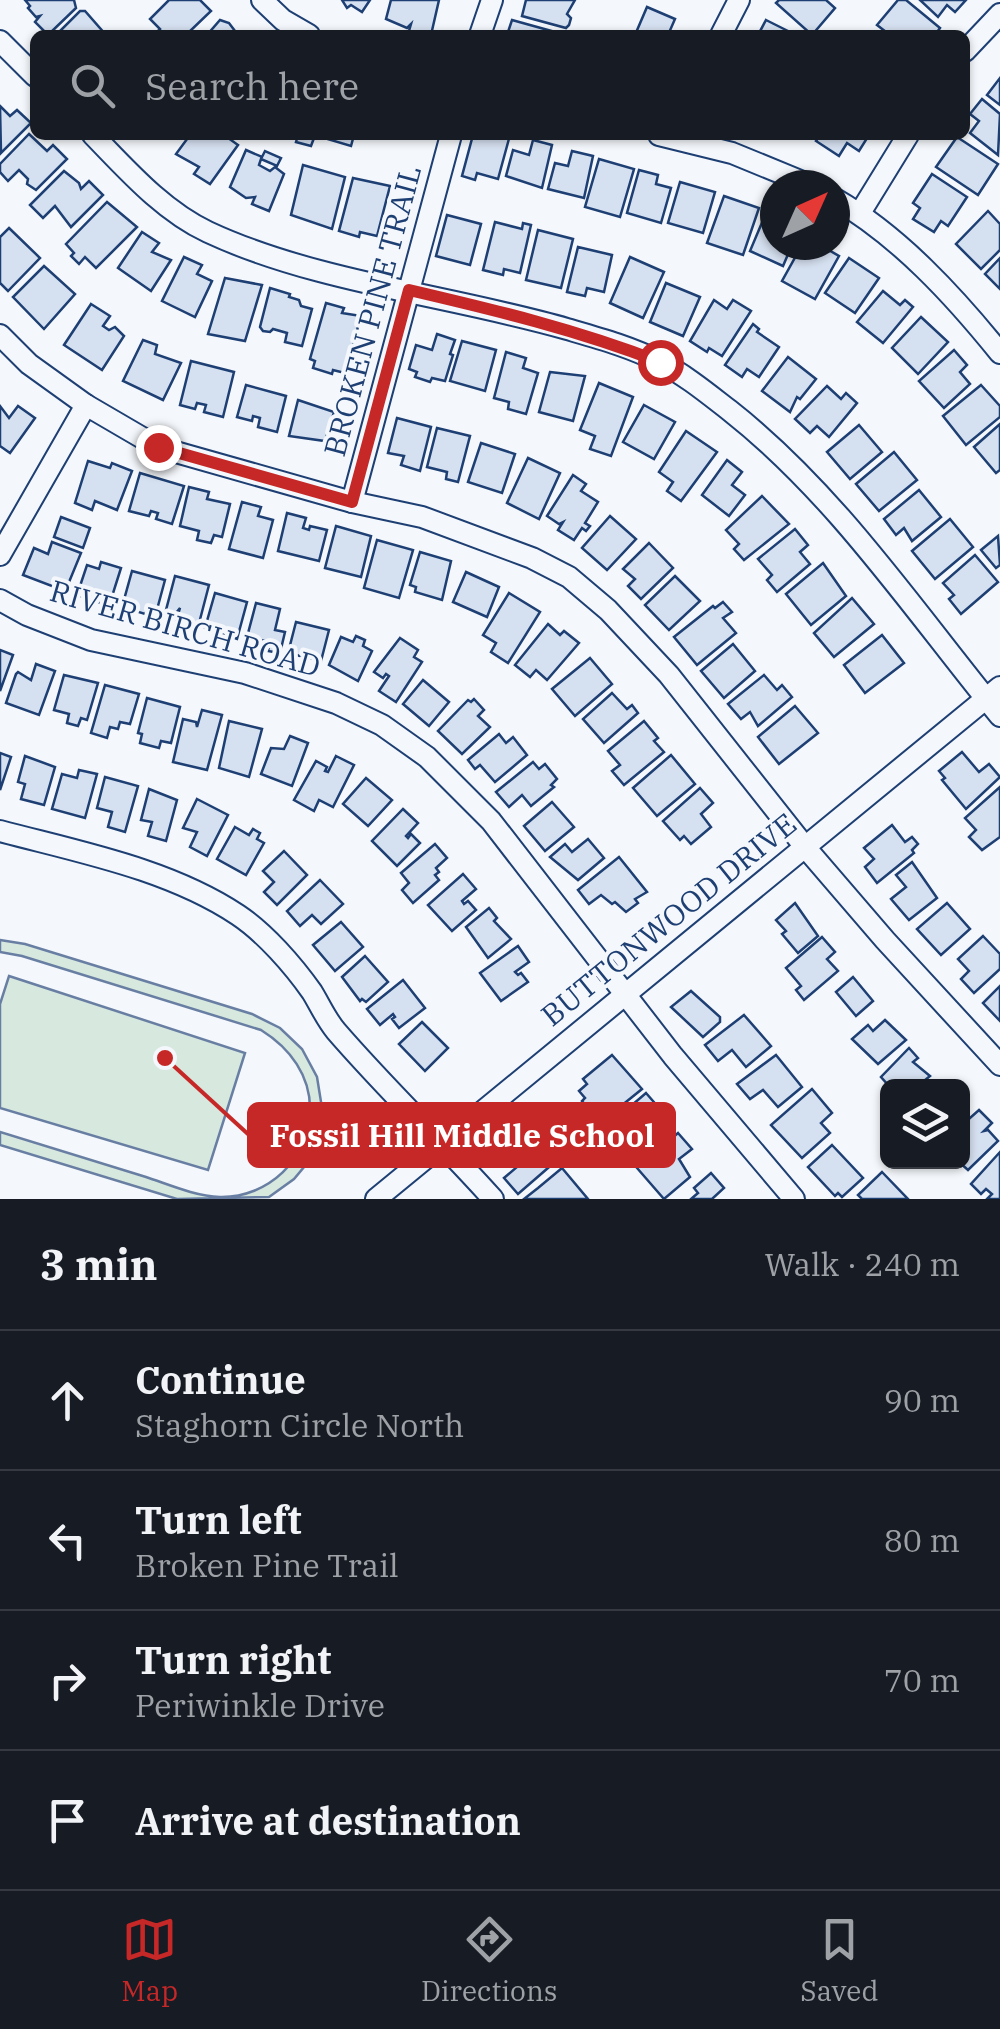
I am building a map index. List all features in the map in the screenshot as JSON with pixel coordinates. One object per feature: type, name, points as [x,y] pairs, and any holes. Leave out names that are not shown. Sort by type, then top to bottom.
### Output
[{"type":"street","points":[[262,0],[300,30]]},
{"type":"street","points":[[482,30],[492,0]]},
{"type":"street","points":[[724,30],[739,0]]},
{"type":"street","points":[[970,46],[1000,14]]},
{"type":"street","points":[[0,41],[30,71]]},
{"type":"street","points":[[98,140],[148,191],[206,232],[271,256],[514,314],[605,340],[660,362],[699,386],[762,436],[821,496],[993,693],[1000,716]]},
{"type":"street","name":"BROKEN PINE TRAIL","points":[[352,502],[450,140]]},
{"type":"street","points":[[684,140],[732,152],[775,170]]},
{"type":"street","points":[[860,213],[905,140]]},
{"type":"street","points":[[850,207],[968,314],[1000,353]]},
{"type":"street","points":[[0,335],[29,364],[86,405],[158,447],[352,502],[422,517],[532,558],[569,577],[608,610],[669,675],[805,847],[1000,1065]]},
{"type":"street","points":[[0,555],[86,405]]},
{"type":"street","name":"RIVER BIRCH ROAD","points":[[0,600],[91,640],[246,673],[336,703],[382,725],[427,757],[491,821],[674,1056],[794,1199]]},
{"type":"street","name":"BUTTONWOOD DRIVE","points":[[376,1199],[993,693]]},
{"type":"street","points":[[0,831],[184,885],[239,915],[266,939],[311,991],[332,1026],[382,1083],[493,1199]]},
{"type":"shaded area","points":[[0,940],[25,944],[252,1014],[280,1028],[302,1049],[317,1077],[322,1108],[318,1139],[304,1167],[269,1197],[177,1199],[0,1145],[0,1132],[192,1192],[238,1196],[269,1183],[294,1160],[308,1129],[310,1111],[307,1086],[297,1064],[261,1030],[0,952]]},
{"type":"shaded area","points":[[9,976],[245,1053],[208,1170],[0,1108],[0,1004]]},
{"type":"building","points":[[25,0],[74,0],[76,8],[53,30],[43,30],[35,22],[40,16],[36,17]]},
{"type":"building","points":[[169,0],[200,0],[211,11],[191,30],[159,30],[150,19]]},
{"type":"building","points":[[342,0],[370,0],[362,12],[351,5],[347,8]]},
{"type":"building","points":[[391,0],[439,0],[432,30],[409,30],[411,24],[407,28],[386,19]]},
{"type":"building","points":[[526,0],[575,0],[567,14],[571,18],[569,25],[566,28],[522,16]]},
{"type":"building","points":[[826,0],[835,8],[816,30],[806,30],[776,3]]},
{"type":"building","points":[[898,0],[906,0],[940,28],[884,30],[877,25]]},
{"type":"building","points":[[920,0],[966,0],[955,12],[947,5],[938,17]]},
{"type":"building","points":[[647,7],[675,19],[670,30],[637,30]]},
{"type":"building","points":[[80,11],[85,11],[102,30],[61,30]]},
{"type":"building","points":[[220,20],[234,30],[211,30]]},
{"type":"building","points":[[512,20],[548,30],[509,30]]},
{"type":"building","points":[[766,20],[786,30],[761,30]]},
{"type":"building","points":[[1000,78],[1000,105],[987,95]]},
{"type":"building","points":[[982,99],[1000,114],[998,155],[970,133],[979,121],[970,114]]},
{"type":"building","points":[[0,106],[10,116],[17,110],[30,122],[1,153]]},
{"type":"building","points":[[29,134],[30,140],[47,151],[53,145],[67,159],[36,190],[19,170],[8,181],[0,172],[0,164]]},
{"type":"building","points":[[186,140],[231,140],[238,145],[210,184],[194,174],[199,167],[176,154]]},
{"type":"building","points":[[297,140],[313,140],[311,146]]},
{"type":"building","points":[[331,140],[353,140],[351,146]]},
{"type":"building","points":[[472,140],[509,140],[498,179],[477,173],[475,180],[462,176]]},
{"type":"building","points":[[533,140],[552,145],[542,188],[506,176],[513,150],[529,155]]},
{"type":"building","points":[[866,140],[859,151],[847,143],[839,156],[816,141]]},
{"type":"building","points":[[955,140],[962,140],[998,164],[978,195],[936,167]]},
{"type":"building","points":[[246,150],[262,157],[265,151],[281,158],[277,166],[261,159],[259,165],[270,171],[275,167],[284,174],[269,211],[252,204],[255,197],[246,198],[230,187]]},
{"type":"building","points":[[572,151],[593,156],[584,198],[548,189],[555,163],[568,166]]},
{"type":"building","points":[[599,159],[634,169],[620,217],[585,207]]},
{"type":"building","points":[[303,165],[345,177],[332,229],[291,215]]},
{"type":"building","points":[[639,170],[658,175],[656,184],[671,188],[661,223],[627,213]]},
{"type":"building","points":[[64,171],[81,189],[89,181],[103,195],[71,227],[55,206],[43,218],[30,205]]},
{"type":"building","points":[[932,174],[967,197],[948,226],[941,221],[934,232],[913,219],[920,208],[913,203]]},
{"type":"building","points":[[353,178],[390,186],[377,236],[360,232],[359,237],[339,231]]},
{"type":"building","points":[[680,182],[715,192],[703,233],[668,223]]},
{"type":"building","points":[[724,196],[759,208],[743,255],[707,243]]},
{"type":"building","points":[[107,202],[137,227],[96,268],[85,257],[79,264],[66,244]]},
{"type":"building","points":[[988,211],[1000,224],[1000,250],[981,269],[956,244]]},
{"type":"building","points":[[447,215],[481,224],[470,265],[436,256]]},
{"type":"building","points":[[495,222],[522,229],[523,223],[531,225],[520,273],[504,269],[503,275],[483,270]]},
{"type":"building","points":[[760,227],[760,256],[750,251]]},
{"type":"building","points":[[9,228],[40,258],[8,291],[0,283],[0,237]]},
{"type":"building","points":[[538,230],[573,239],[561,288],[526,280]]},
{"type":"building","points":[[142,232],[159,243],[152,252],[171,260],[151,291],[118,268]]},
{"type":"building","points":[[578,247],[612,255],[604,292],[587,288],[585,296],[567,292]]},
{"type":"building","points":[[184,257],[202,265],[197,274],[212,281],[195,317],[162,301]]},
{"type":"building","points":[[630,257],[664,272],[643,318],[610,303]]},
{"type":"building","points":[[1000,258],[1000,289],[985,274]]},
{"type":"building","points":[[850,259],[879,278],[855,313],[825,293]]},
{"type":"building","points":[[794,260],[837,260],[815,299],[782,281]]},
{"type":"building","points":[[44,266],[75,294],[44,329],[13,297]]},
{"type":"building","points":[[225,278],[262,285],[245,341],[208,334]]},
{"type":"building","points":[[666,283],[700,297],[683,336],[650,322]]},
{"type":"building","points":[[270,288],[290,294],[301,306],[312,309],[302,346],[285,342],[287,333],[263,331],[260,327]]},
{"type":"building","points":[[883,291],[900,305],[905,300],[913,307],[883,343],[857,322]]},
{"type":"building","points":[[714,300],[727,309],[733,300],[751,311],[722,356],[690,341]]},
{"type":"building","points":[[326,303],[344,308],[342,313],[361,316],[345,373],[313,368],[315,361],[310,359]]},
{"type":"building","points":[[91,304],[110,316],[103,326],[109,330],[115,327],[124,336],[102,370],[64,345]]},
{"type":"building","points":[[921,317],[948,342],[918,374],[892,348]]},
{"type":"building","points":[[753,324],[759,329],[757,332],[779,347],[759,377],[747,369],[742,377],[725,365]]},
{"type":"building","points":[[437,334],[455,340],[450,354],[453,355],[445,381],[432,378],[430,382],[415,377],[417,372],[409,369],[416,345],[432,350]]},
{"type":"building","points":[[143,340],[157,345],[155,354],[181,363],[163,400],[123,381]]},
{"type":"building","points":[[462,341],[496,350],[485,391],[450,381]]},
{"type":"building","points":[[954,350],[967,365],[960,372],[970,384],[944,408],[919,381]]},
{"type":"building","points":[[506,352],[526,358],[523,368],[538,373],[526,414],[508,409],[509,402],[494,398]]},
{"type":"building","points":[[788,357],[816,379],[800,399],[797,397],[790,412],[762,391]]},
{"type":"building","points":[[191,361],[234,372],[223,417],[204,412],[206,405],[197,403],[195,409],[180,405]]},
{"type":"building","points":[[550,372],[585,376],[573,421],[539,412]]},
{"type":"building","points":[[599,383],[633,397],[611,456],[590,449],[595,436],[580,430]]},
{"type":"building","points":[[246,385],[286,396],[277,432],[258,427],[260,418],[253,416],[252,421],[237,417]]},
{"type":"building","points":[[981,385],[1000,406],[1000,417],[966,445],[943,416]]},
{"type":"building","points":[[827,386],[841,399],[846,393],[857,403],[829,437],[817,426],[810,433],[795,419]]},
{"type":"building","points":[[298,400],[334,412],[325,441],[289,436]]},
{"type":"building","points":[[644,405],[675,422],[654,459],[623,442]]},
{"type":"building","points":[[0,406],[9,418],[18,406],[35,418],[10,453],[0,446]]},
{"type":"building","points":[[397,418],[431,427],[420,471],[401,465],[404,456],[388,453]]},
{"type":"building","points":[[1000,424],[1000,470],[996,473],[974,447]]},
{"type":"building","points":[[859,425],[882,452],[850,479],[827,452]]},
{"type":"building","points":[[437,428],[470,436],[458,482],[446,479],[447,472],[427,467]]},
{"type":"building","points":[[686,431],[717,452],[681,501],[667,491],[673,482],[659,472]]},
{"type":"building","points":[[481,443],[515,454],[502,493],[468,482]]},
{"type":"building","points":[[894,452],[917,480],[879,511],[856,484]]},
{"type":"building","points":[[528,458],[560,473],[539,519],[507,503]]},
{"type":"building","points":[[727,460],[742,472],[732,485],[745,495],[729,516],[702,495]]},
{"type":"building","points":[[88,461],[110,468],[112,463],[132,471],[117,510],[95,501],[92,510],[75,503]]},
{"type":"building","points":[[140,473],[184,486],[172,524],[156,519],[158,513],[151,511],[149,516],[129,511]]},
{"type":"building","points":[[573,475],[586,484],[581,491],[598,502],[585,523],[590,526],[586,531],[582,528],[574,540],[558,530],[563,522],[559,524],[547,516]]},
{"type":"building","points":[[189,487],[209,492],[207,499],[230,504],[222,537],[214,535],[211,543],[197,540],[199,531],[180,526]]},
{"type":"building","points":[[919,490],[941,517],[912,541],[904,528],[896,535],[884,519]]},
{"type":"building","points":[[762,496],[789,524],[744,560],[734,549],[739,544],[726,530]]},
{"type":"building","points":[[242,502],[261,507],[258,516],[273,520],[263,558],[229,549]]},
{"type":"building","points":[[287,513],[306,518],[303,528],[327,530],[319,561],[278,551]]},
{"type":"building","points":[[610,516],[636,539],[607,570],[582,548]]},
{"type":"building","points":[[61,517],[90,528],[83,548],[54,537]]},
{"type":"building","points":[[950,519],[973,547],[935,579],[912,551]]},
{"type":"building","points":[[336,526],[371,536],[361,577],[325,568]]},
{"type":"building","points":[[795,529],[808,545],[800,552],[810,564],[777,592],[767,580],[772,575],[758,559]]},
{"type":"building","points":[[998,536],[1000,565],[996,568],[981,550]]},
{"type":"building","points":[[377,540],[413,550],[399,598],[364,588]]},
{"type":"building","points":[[52,542],[81,553],[67,587],[59,584],[57,588],[23,575],[34,548],[48,554]]},
{"type":"building","points":[[649,543],[673,568],[641,599],[628,586],[635,579],[623,569]]},
{"type":"building","points":[[420,552],[451,561],[442,600],[415,592],[416,587],[410,585]]},
{"type":"building","points":[[975,555],[998,582],[961,614],[949,599],[954,595],[943,583]]},
{"type":"building","points":[[101,562],[121,568],[109,606],[77,595],[87,565],[99,569]]},
{"type":"building","points":[[823,563],[846,596],[811,625],[786,594]]},
{"type":"building","points":[[132,571],[165,580],[155,617],[122,607]]},
{"type":"building","points":[[466,572],[499,587],[487,617],[453,602]]},
{"type":"building","points":[[175,576],[209,585],[197,631],[175,625],[180,608],[176,613],[166,610]]},
{"type":"building","points":[[675,576],[700,601],[669,630],[645,605]]},
{"type":"building","points":[[215,593],[247,602],[237,639],[205,628]]},
{"type":"building","points":[[509,593],[540,612],[508,663],[491,652],[496,643],[483,635]]},
{"type":"building","points":[[852,598],[874,624],[834,657],[814,633]]},
{"type":"building","points":[[723,602],[732,612],[723,618],[736,633],[697,665],[674,637]]},
{"type":"building","points":[[256,603],[280,609],[275,630],[285,632],[280,653],[268,651],[270,642],[247,637]]},
{"type":"building","points":[[296,622],[329,630],[321,661],[288,653]]},
{"type":"building","points":[[548,624],[560,635],[564,631],[579,643],[547,680],[536,670],[530,677],[515,665]]},
{"type":"building","points":[[882,635],[904,663],[865,693],[844,665]]},
{"type":"building","points":[[356,636],[365,640],[363,646],[372,651],[358,681],[329,665],[341,637],[353,642]]},
{"type":"building","points":[[400,638],[418,650],[414,657],[422,662],[396,702],[379,691],[389,676],[383,678],[374,672]]},
{"type":"building","points":[[733,644],[755,671],[724,698],[701,671]]},
{"type":"building","points":[[0,650],[13,655],[0,691]]},
{"type":"building","points":[[590,658],[612,684],[575,716],[552,689]]},
{"type":"building","points":[[36,664],[55,671],[39,715],[6,703],[16,674],[31,680]]},
{"type":"building","points":[[64,675],[98,683],[87,720],[81,718],[78,726],[67,723],[69,714],[54,710]]},
{"type":"building","points":[[764,675],[777,690],[782,685],[792,697],[758,726],[750,712],[741,719],[728,704]]},
{"type":"building","points":[[423,680],[449,702],[429,726],[403,704]]},
{"type":"building","points":[[105,685],[139,694],[130,724],[120,722],[118,729],[110,727],[107,738],[91,733]]},
{"type":"building","points":[[612,693],[627,709],[632,705],[638,713],[604,743],[583,719]]},
{"type":"building","points":[[147,698],[180,707],[171,743],[161,741],[159,748],[140,743],[142,734],[138,733]]},
{"type":"building","points":[[474,699],[484,710],[478,716],[490,727],[462,754],[438,731],[468,700]]},
{"type":"building","points":[[795,706],[818,733],[779,764],[758,737]]},
{"type":"building","points":[[202,710],[222,715],[207,770],[173,762],[183,719],[196,722],[197,727]]},
{"type":"building","points":[[229,721],[262,729],[249,777],[219,768]]},
{"type":"building","points":[[644,721],[664,752],[624,785],[612,771],[620,765],[608,751]]},
{"type":"building","points":[[499,734],[506,743],[513,737],[527,755],[495,782],[480,765],[475,769],[468,760]]},
{"type":"building","points":[[290,736],[308,743],[292,786],[261,774],[271,748],[284,749]]},
{"type":"building","points":[[962,752],[979,772],[989,764],[1000,777],[966,809],[939,771]]},
{"type":"building","points":[[0,753],[11,757],[0,790]]},
{"type":"building","points":[[671,755],[695,784],[657,816],[633,788]]},
{"type":"building","points":[[25,756],[55,767],[44,805],[21,799],[25,784],[18,782]]},
{"type":"building","points":[[336,756],[354,765],[333,807],[319,800],[314,811],[294,800],[316,761],[327,767],[328,772]]},
{"type":"building","points":[[533,762],[539,769],[545,764],[557,779],[551,785],[554,787],[531,806],[522,795],[509,807],[496,792]]},
{"type":"building","points":[[79,770],[97,774],[85,818],[52,809],[62,774],[77,778]]},
{"type":"building","points":[[105,777],[138,786],[125,832],[108,827],[112,812],[97,808]]},
{"type":"building","points":[[366,778],[392,800],[368,826],[343,804]]},
{"type":"building","points":[[1000,787],[1000,837],[982,850],[969,837],[976,830],[965,818]]},
{"type":"building","points":[[700,788],[713,803],[701,814],[711,827],[691,844],[684,836],[680,840],[663,821]]},
{"type":"building","points":[[149,789],[177,800],[166,841],[148,836],[152,822],[141,820]]},
{"type":"building","points":[[197,799],[228,815],[207,856],[190,847],[197,832],[183,828]]},
{"type":"building","points":[[552,802],[574,827],[545,851],[524,826]]},
{"type":"building","points":[[403,809],[418,823],[406,836],[411,834],[420,843],[397,866],[372,841]]},
{"type":"building","points":[[892,825],[905,842],[912,837],[918,844],[912,850],[914,853],[877,883],[865,867],[874,859],[864,848]]},
{"type":"building","points":[[235,827],[249,835],[253,829],[260,833],[257,839],[264,843],[246,875],[217,859]]},
{"type":"building","points":[[588,839],[604,858],[578,880],[550,857],[565,844],[572,852]]},
{"type":"building","points":[[435,844],[447,858],[436,868],[439,880],[413,903],[402,890],[409,883],[401,873]]},
{"type":"building","points":[[284,851],[307,875],[277,905],[264,892],[274,882],[263,871]]},
{"type":"building","points":[[619,857],[647,892],[635,899],[638,903],[626,912],[601,895],[589,904],[578,890]]},
{"type":"building","points":[[912,862],[937,898],[909,920],[891,899],[906,887],[896,875]]},
{"type":"building","points":[[463,874],[476,889],[462,901],[468,901],[476,910],[452,931],[428,905]]},
{"type":"building","points":[[320,880],[343,904],[321,924],[312,915],[300,926],[287,911]]},
{"type":"building","points":[[795,903],[818,936],[798,953],[776,920]]},
{"type":"building","points":[[947,903],[970,929],[941,955],[917,929]]},
{"type":"building","points":[[489,908],[497,918],[494,921],[511,939],[488,958],[466,927]]},
{"type":"building","points":[[341,922],[363,947],[335,971],[313,945]]},
{"type":"building","points":[[983,936],[1000,954],[1000,969],[974,993],[961,979],[969,971],[958,959]]},
{"type":"building","points":[[822,937],[835,952],[827,959],[838,971],[804,1000],[796,990],[801,986],[786,968]]},
{"type":"building","points":[[518,946],[529,962],[515,972],[528,982],[501,1001],[480,973]]},
{"type":"building","points":[[365,956],[388,982],[366,1002],[360,1001],[342,977]]},
{"type":"building","points":[[853,977],[873,1001],[856,1016],[836,992]]},
{"type":"building","points":[[403,980],[425,1008],[399,1028],[393,1014],[380,1025],[367,1009]]},
{"type":"building","points":[[1000,986],[1000,1021],[983,1003]]},
{"type":"building","points":[[691,991],[720,1017],[720,1022],[703,1037],[671,1007]]},
{"type":"building","points":[[744,1015],[771,1046],[746,1067],[732,1050],[718,1061],[705,1045]]},
{"type":"building","points":[[885,1020],[906,1040],[878,1064],[852,1039],[868,1025],[873,1031]]},
{"type":"building","points":[[422,1022],[448,1048],[425,1071],[399,1044]]},
{"type":"building","points":[[909,1048],[918,1058],[913,1062],[930,1076],[926,1079],[881,1077]]},
{"type":"building","points":[[612,1055],[642,1089],[600,1123],[579,1091],[587,1084],[583,1079]]},
{"type":"building","points":[[776,1055],[802,1087],[778,1107],[763,1090],[750,1099],[737,1084]]},
{"type":"building","points":[[812,1089],[832,1113],[821,1123],[830,1133],[802,1158],[771,1125]]},
{"type":"building","points":[[646,1093],[660,1109],[648,1119],[654,1127],[648,1132],[656,1140],[630,1162],[603,1130]]},
{"type":"building","points":[[979,1110],[992,1123],[984,1131],[988,1130],[998,1141],[970,1168],[970,1118]]},
{"type":"building","points":[[538,1126],[550,1140],[543,1146],[556,1161],[518,1194],[504,1178],[517,1167],[504,1153]]},
{"type":"building","points":[[678,1133],[692,1149],[679,1159],[690,1177],[664,1199],[637,1168]]},
{"type":"building","points":[[832,1145],[863,1178],[842,1197],[838,1193],[835,1196],[808,1167]]},
{"type":"building","points":[[1000,1152],[1000,1199],[987,1199],[992,1194],[986,1189],[981,1194],[971,1184]]},
{"type":"building","points":[[562,1168],[588,1199],[524,1199],[538,1188]]},
{"type":"building","points":[[882,1172],[908,1199],[862,1199],[858,1195]]},
{"type":"building","points":[[711,1173],[724,1188],[712,1199],[691,1199],[698,1193],[694,1188]]},
{"type":"place","name":"Fossil Hill Middle School","points":[[165,1058]]},
{"type":"route","points":[[158,447],[352,502],[409,290],[605,340],[660,362]]}]
